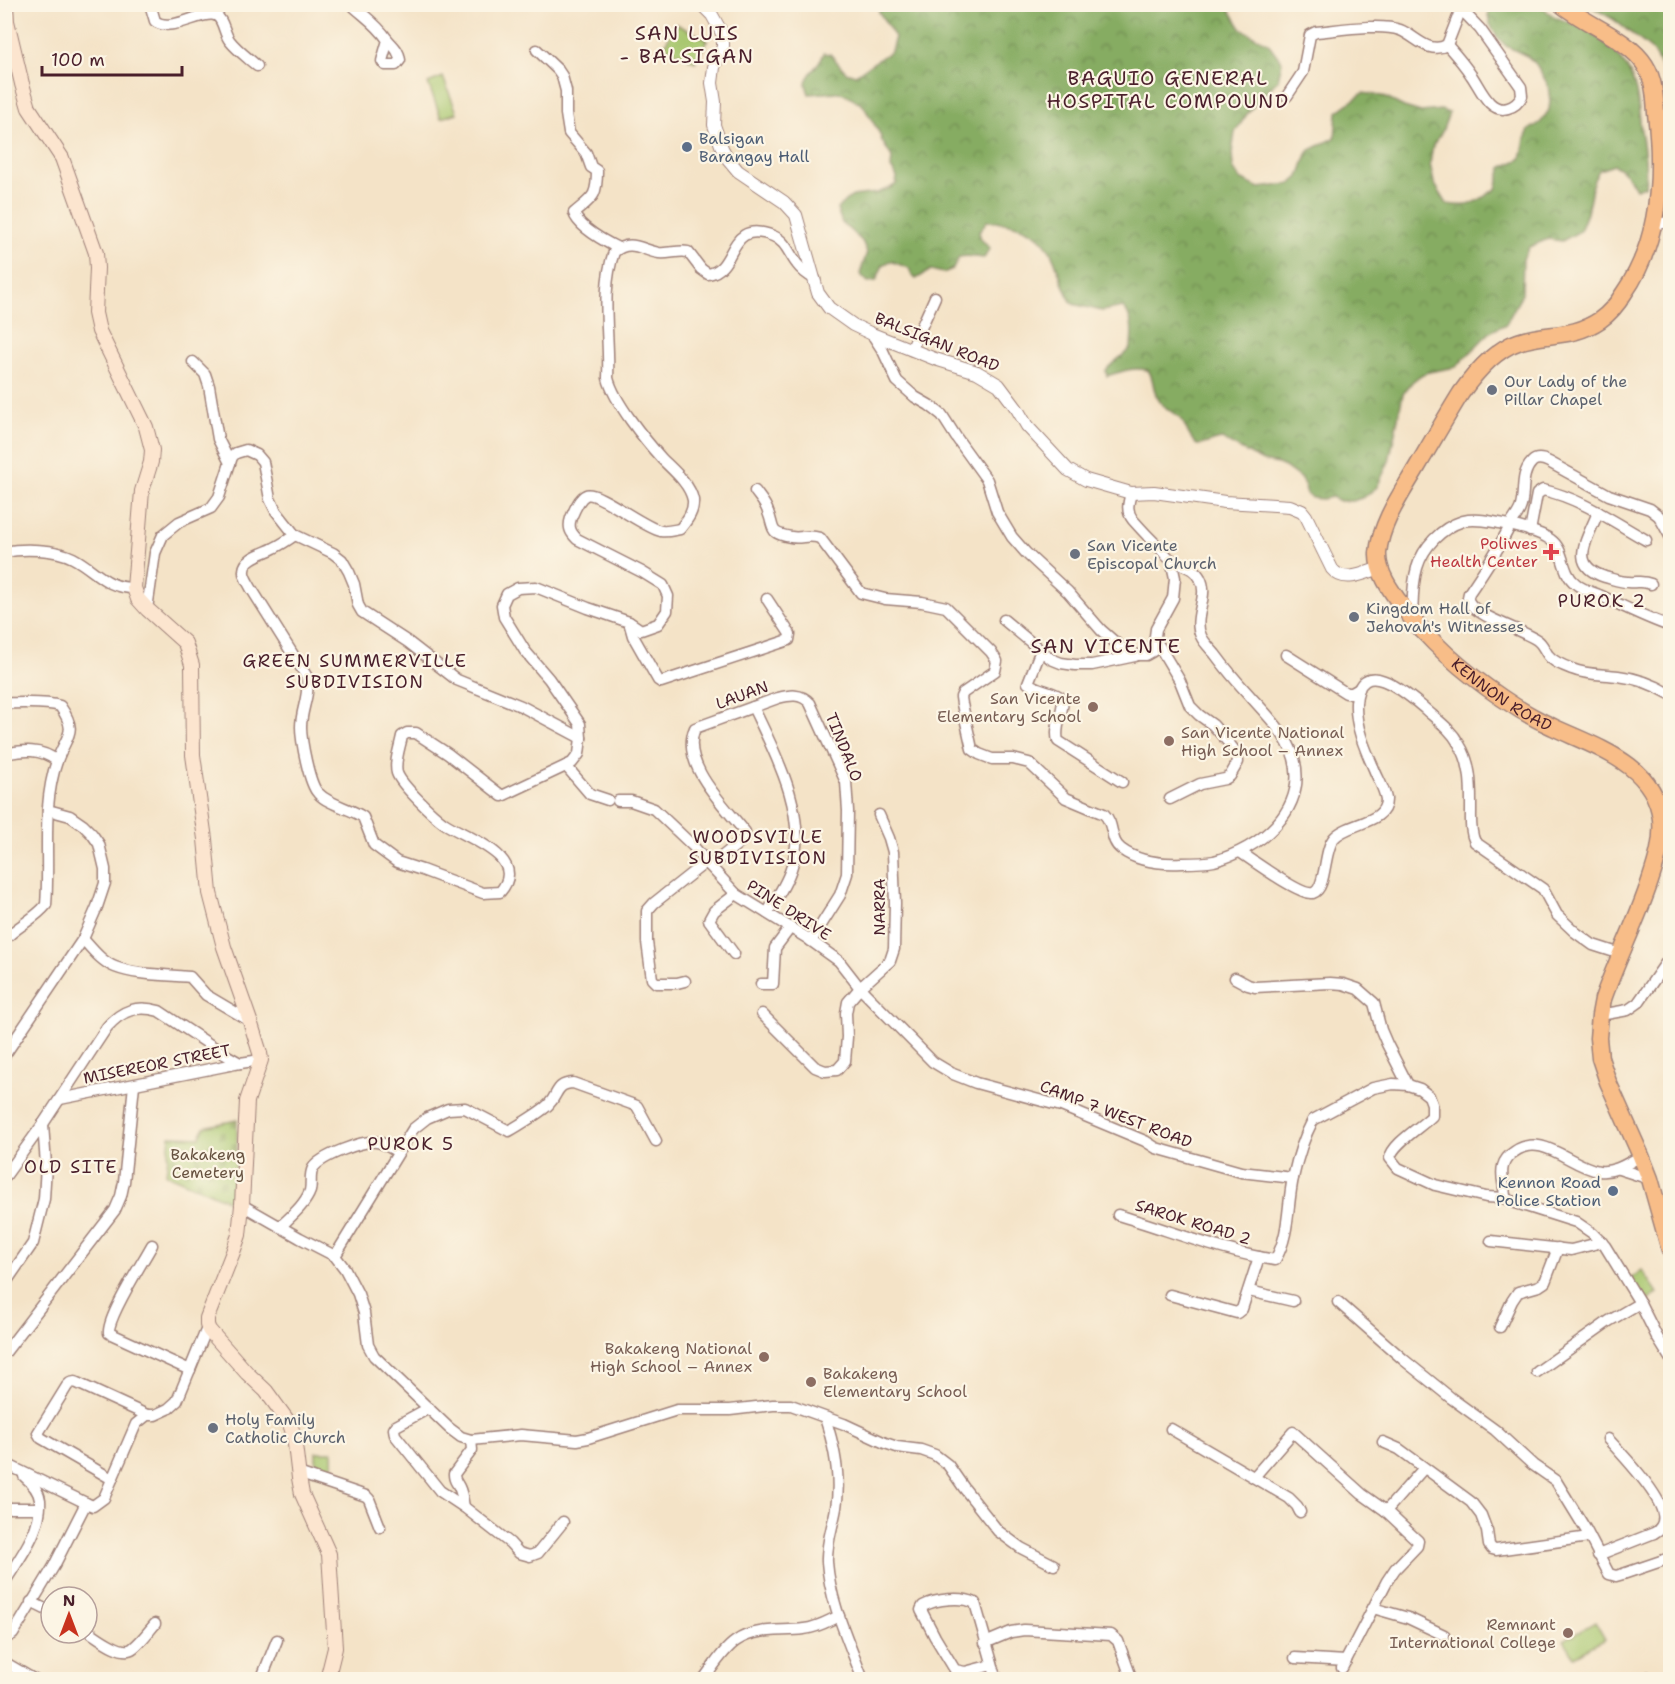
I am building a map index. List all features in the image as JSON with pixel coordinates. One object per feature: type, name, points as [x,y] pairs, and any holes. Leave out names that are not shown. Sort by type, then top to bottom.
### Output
[{"type":"highway","points":[[1380,568],[1379,546],[1392,510],[1471,378],[1491,359],[1519,341],[1573,333],[1603,318],[1620,300],[1633,279],[1649,242],[1653,225],[1658,165],[1658,128],[1652,81],[1646,66],[1637,55],[1561,4]]},
{"type":"highway","name":"KENNON ROAD","points":[[1380,568],[1397,599],[1412,619],[1457,663],[1501,697],[1537,719],[1606,750],[1630,767],[1652,790],[1658,804],[1661,818],[1661,847],[1645,897],[1606,991],[1600,1015],[1598,1038],[1602,1067],[1650,1179],[1671,1250]]},
{"type":"main road","points":[[6,4],[6,20],[29,108],[62,158],[96,253],[95,313],[99,331],[146,427],[152,450],[151,462],[142,491],[134,588],[138,599],[147,609],[184,643],[192,665],[193,755],[210,893],[224,947],[261,1060],[247,1101],[242,1205],[238,1235],[207,1318],[207,1328],[266,1391],[290,1424],[303,1494],[330,1554],[335,1648],[327,1680]]},
{"type":"street","points":[[150,4],[155,21],[160,25],[176,24],[206,15],[217,16],[229,40],[257,66]]},
{"type":"street","points":[[351,4],[376,24],[388,40]]},
{"type":"street","points":[[657,4],[664,4]]},
{"type":"street","name":"BALSIGAN ROAD","points":[[701,4],[712,15],[723,35],[723,47],[714,67],[712,83],[715,102],[714,125],[717,135],[728,159],[738,171],[784,202],[796,215],[818,293],[829,308],[872,334],[977,372],[999,385],[1017,408],[1027,426],[1068,470],[1086,480],[1131,493],[1154,492],[1234,503],[1290,506],[1302,511],[1306,516],[1337,575],[1352,576],[1380,568]]},
{"type":"street","points":[[1459,7],[1480,29],[1521,87],[1523,92],[1520,100],[1505,109],[1493,106],[1447,45],[1459,7]]},
{"type":"street","points":[[1287,96],[1303,72],[1308,39],[1310,34],[1316,32],[1388,27],[1401,30],[1431,48],[1447,45]]},
{"type":"street","points":[[537,50],[553,64],[562,76],[566,91],[569,133],[586,153],[591,167],[597,171],[596,191],[587,204],[574,213],[574,216],[586,228],[618,248]]},
{"type":"street","points":[[1653,225],[1668,222],[1671,217]]},
{"type":"street","points":[[295,535],[246,564],[244,576],[307,677],[309,688],[301,725],[308,768],[318,793],[363,817],[374,845],[398,862],[483,893],[500,892],[507,884],[508,873],[504,860],[478,841],[444,823],[407,788],[396,766],[402,736],[407,733],[416,733],[448,754],[502,796],[572,763],[579,754],[581,727],[578,720],[549,679],[525,651],[504,617],[502,605],[507,594],[518,588],[536,587],[629,622],[641,630],[658,624],[667,611],[668,596],[663,585],[574,536],[571,532],[570,524],[578,504],[585,495],[589,494],[663,532],[680,529],[691,514],[693,500],[687,488],[678,474],[661,458],[641,433],[610,385],[607,286],[614,252],[618,248],[641,246],[661,253],[688,252],[701,269],[708,274],[714,273],[723,266],[740,237],[764,233],[780,240],[797,265],[815,279]]},
{"type":"street","points":[[911,350],[935,297]]},
{"type":"street","points":[[872,334],[897,381],[915,397],[942,415],[987,480],[997,512],[1012,537],[1068,592],[1101,630],[1125,651],[1135,655]]},
{"type":"street","points":[[194,362],[205,374],[218,439],[230,463]]},
{"type":"street","points":[[147,609],[155,553],[163,535],[179,522],[211,508],[219,497],[232,457],[242,450],[249,451],[263,462],[270,499],[276,511],[295,535],[333,553],[342,560],[350,572],[358,605],[362,612],[408,642],[457,680],[521,706],[581,738]]},
{"type":"street","points":[[1671,536],[1659,516],[1650,509],[1610,495],[1549,462],[1536,459],[1525,474],[1518,513],[1467,599],[1470,604],[1503,624],[1537,640],[1552,659],[1572,670],[1634,679],[1671,694]]},
{"type":"street","points":[[1530,531],[1537,494],[1543,490],[1556,493],[1598,512],[1646,540]]},
{"type":"street","points":[[755,491],[769,512],[771,528],[778,534],[794,538],[811,535],[820,538],[861,593],[946,607],[991,652],[997,661],[994,671],[963,693],[962,697],[972,749],[992,759],[1012,759],[1029,763],[1066,798],[1109,818],[1113,840],[1122,850],[1145,860],[1165,864],[1211,862],[1240,852],[1265,837],[1280,822],[1293,794],[1296,773],[1294,757],[1279,730],[1201,637],[1198,620],[1203,591],[1200,578],[1195,572],[1171,560],[1128,515],[1131,493]]},
{"type":"street","points":[[1598,512],[1582,550],[1583,562],[1594,573],[1616,581],[1643,580],[1651,584]]},
{"type":"street","points":[[1412,619],[1417,568],[1426,548],[1433,540],[1455,525],[1464,521],[1482,520],[1511,525],[1549,538],[1557,547],[1566,571],[1574,583],[1671,626]]},
{"type":"street","points":[[4,552],[36,550],[59,553],[73,558],[107,582],[122,588],[134,588]]},
{"type":"street","points":[[1004,620],[1051,659],[1062,663],[1092,665],[1135,655],[1146,655],[1153,651],[1156,629],[1173,598],[1175,578],[1171,560]]},
{"type":"street","points":[[629,622],[633,636],[661,682],[789,640],[790,634],[766,599]]},
{"type":"street","points":[[1155,639],[1180,681],[1190,706],[1228,742],[1237,754],[1238,762],[1230,776],[1225,779],[1200,784],[1170,799]]},
{"type":"street","points":[[1041,650],[1028,682],[1032,686],[1058,694],[1063,699],[1056,735],[1058,741],[1122,782]]},
{"type":"street","points":[[1286,655],[1346,693],[1352,693],[1369,680],[1379,679],[1389,682],[1444,725],[1459,744],[1469,769],[1471,833],[1475,842],[1543,889],[1557,915],[1575,932],[1593,945],[1621,954]]},
{"type":"street","points":[[1240,852],[1294,887],[1305,893],[1314,893],[1323,881],[1324,866],[1333,840],[1342,832],[1377,817],[1385,809],[1387,805],[1385,794],[1364,746],[1358,724],[1356,704],[1359,689]]},
{"type":"street","name":"LAUAN","points":[[708,864],[744,838],[745,832],[707,786],[694,755],[692,734],[695,728],[788,696],[801,696],[807,700]]},
{"type":"street","name":"TINDALO","points":[[807,700],[846,782],[848,811],[847,874],[840,895],[811,941]]},
{"type":"street","points":[[4,703],[38,702],[60,706],[67,716],[70,732],[57,761],[46,824],[46,904],[40,912],[4,940]]},
{"type":"street","points":[[753,707],[778,760],[795,814],[796,845],[792,867],[784,886],[767,914]]},
{"type":"street","points":[[4,754],[34,750],[51,755],[57,761]]},
{"type":"street","name":"PINE DRIVE","points":[[566,766],[590,794],[613,801],[631,801],[654,809],[693,846],[736,894],[839,961],[860,988],[933,1062]]},
{"type":"street","points":[[4,1056],[83,939],[105,883],[105,869],[99,844],[77,820],[48,810]]},
{"type":"street","name":"NARRA","points":[[762,1014],[815,1067],[825,1071],[837,1070],[845,1061],[848,1002],[890,961],[894,949],[895,903],[892,852],[879,815]]},
{"type":"street","points":[[685,981],[657,983],[652,979],[647,942],[647,911],[654,903],[708,864]]},
{"type":"street","points":[[734,954],[709,920],[714,911],[736,894]]},
{"type":"street","points":[[761,984],[773,984],[775,948],[790,928]]},
{"type":"street","points":[[83,939],[99,956],[114,967],[138,972],[190,977],[206,995],[250,1021]]},
{"type":"street","points":[[1600,1015],[1628,1010],[1638,1003],[1671,957]]},
{"type":"street","points":[[1236,978],[1255,987],[1330,983],[1358,989],[1374,1003],[1381,1030],[1408,1085]]},
{"type":"street","points":[[4,1178],[107,1027],[116,1017],[126,1011],[150,1009],[159,1011],[240,1063]]},
{"type":"street","name":"MISEREOR STREET","points":[[60,1099],[261,1060]]},
{"type":"street","name":"CAMP 7 WEST ROAD","points":[[933,1062],[953,1074],[976,1083],[1061,1106],[1156,1148],[1241,1172],[1293,1178]]},
{"type":"street","points":[[335,1256],[413,1130],[428,1118],[448,1109],[465,1108],[505,1130],[512,1130],[549,1104],[559,1088],[567,1083],[573,1083],[637,1106],[656,1141]]},
{"type":"street","points":[[1170,1295],[1238,1313],[1249,1291],[1259,1257],[1275,1260],[1281,1249],[1293,1178],[1313,1120],[1373,1088],[1392,1084],[1408,1085],[1420,1089],[1429,1096],[1432,1116],[1396,1145],[1390,1158],[1398,1168],[1419,1179],[1452,1190],[1486,1197],[1505,1198],[1576,1222],[1602,1242],[1641,1303],[1657,1337],[1671,1358]]},
{"type":"street","points":[[4,1354],[115,1210],[122,1196],[134,1085]]},
{"type":"street","points":[[4,1285],[33,1243],[44,1199],[46,1165],[43,1124]]},
{"type":"street","points":[[280,1227],[304,1202],[309,1191],[312,1169],[320,1161],[368,1143],[378,1142],[398,1152]]},
{"type":"street","points":[[1505,1198],[1503,1166],[1508,1157],[1525,1145],[1536,1144],[1582,1166],[1600,1171],[1619,1169],[1650,1179]]},
{"type":"street","points":[[1619,1169],[1641,1156]]},
{"type":"street","points":[[242,1205],[335,1256],[345,1269],[358,1294],[364,1313],[370,1349],[461,1437],[471,1440],[521,1435],[577,1440],[677,1410],[730,1410],[791,1405],[844,1424],[897,1447],[921,1450],[935,1455],[948,1465],[998,1531],[1021,1548],[1054,1565]]},
{"type":"street","name":"SAROK ROAD 2","points":[[1118,1215],[1259,1257]]},
{"type":"street","points":[[1491,1241],[1571,1250],[1602,1242]]},
{"type":"street","points":[[152,1245],[119,1304],[108,1328],[109,1333],[190,1370]]},
{"type":"street","points":[[1500,1327],[1518,1292],[1545,1282],[1558,1248]]},
{"type":"street","points":[[1249,1291],[1293,1301]]},
{"type":"street","points":[[1338,1302],[1404,1360],[1556,1482],[1607,1571],[1616,1576],[1671,1558]]},
{"type":"street","points":[[1537,1372],[1609,1321],[1641,1303]]},
{"type":"street","points":[[112,1479],[41,1438],[38,1432],[67,1386],[75,1382],[147,1415],[155,1415],[177,1401],[207,1328]]},
{"type":"street","points":[[429,1408],[394,1429],[395,1434],[440,1491],[519,1552],[530,1556],[538,1553],[563,1522]]},
{"type":"street","points":[[4,1463],[93,1506],[104,1498],[136,1424],[147,1415]]},
{"type":"street","points":[[825,1418],[834,1451],[837,1491],[837,1505],[827,1561],[830,1582],[839,1616],[863,1680]]},
{"type":"street","points":[[1171,1429],[1289,1498],[1300,1512]]},
{"type":"street","points":[[1254,1477],[1293,1432],[1362,1494],[1386,1511],[1418,1540],[1418,1544],[1387,1581],[1344,1664],[1294,1658]]},
{"type":"street","points":[[1598,1555],[1660,1530],[1664,1519],[1662,1509],[1652,1492],[1608,1439]]},
{"type":"street","points":[[464,1508],[459,1487],[454,1482],[454,1474],[472,1450],[471,1440]]},
{"type":"street","points":[[1383,1442],[1399,1449],[1460,1493],[1476,1508],[1481,1515],[1492,1549],[1589,1537]]},
{"type":"street","points":[[1386,1511],[1424,1468]]},
{"type":"street","points":[[4,1583],[30,1540],[39,1508],[40,1499],[36,1488],[18,1469]]},
{"type":"street","points":[[298,1473],[366,1496],[380,1527]]},
{"type":"street","points":[[9,1637],[54,1566],[86,1503]]},
{"type":"street","points":[[4,1508],[39,1508]]},
{"type":"street","points":[[992,1665],[965,1672],[955,1670],[921,1610],[924,1604],[969,1600],[975,1603],[997,1680]]},
{"type":"street","points":[[31,1602],[39,1606]]},
{"type":"street","points":[[1373,1608],[1408,1618],[1444,1635]]},
{"type":"street","points":[[703,1680],[737,1640],[766,1631],[813,1628],[839,1616]]},
{"type":"street","points":[[99,1638],[126,1652],[132,1650],[155,1624]]},
{"type":"street","points":[[986,1643],[1011,1632],[1024,1630],[1112,1635],[1118,1641],[1132,1680]]},
{"type":"street","points":[[261,1680],[277,1640]]},
{"type":"street","points":[[4,1662],[34,1680]]},
{"type":"green space","points":[[878,5],[1227,5],[1240,27],[1268,43],[1282,62],[1278,80],[1249,111],[1235,132],[1232,153],[1233,168],[1240,179],[1259,188],[1291,184],[1299,177],[1310,150],[1335,138],[1337,112],[1363,93],[1382,96],[1404,107],[1421,112],[1441,110],[1449,113],[1442,132],[1433,145],[1430,164],[1434,183],[1447,204],[1468,205],[1496,189],[1502,167],[1521,159],[1529,130],[1541,122],[1549,110],[1550,101],[1548,85],[1536,64],[1527,56],[1506,46],[1497,37],[1488,15],[1492,5],[1542,5],[1550,14],[1594,34],[1615,52],[1627,67],[1638,101],[1645,158],[1645,186],[1636,189],[1627,175],[1614,165],[1599,170],[1593,182],[1587,213],[1580,231],[1562,241],[1548,239],[1529,247],[1523,259],[1522,294],[1506,324],[1490,332],[1456,367],[1421,375],[1403,394],[1389,461],[1377,487],[1364,497],[1353,501],[1340,501],[1332,497],[1312,498],[1307,495],[1300,478],[1285,467],[1263,461],[1222,439],[1197,445],[1179,417],[1159,400],[1148,370],[1132,369],[1107,376],[1106,370],[1131,347],[1132,326],[1127,312],[1123,307],[1102,311],[1073,304],[1050,251],[1038,236],[1025,229],[1010,224],[987,221],[979,232],[981,239],[990,249],[984,258],[959,257],[953,269],[943,273],[931,270],[916,279],[909,268],[890,261],[883,265],[876,281],[868,282],[860,274],[867,252],[862,241],[842,223],[837,209],[853,196],[877,193],[896,184],[897,177],[891,168],[892,157],[863,105],[838,92],[809,94],[806,83],[824,53],[830,54],[846,72],[855,75],[891,51],[895,37],[879,12]]},
{"type":"green space","points":[[1588,5],[1670,5],[1670,100],[1663,70],[1651,49],[1613,19]]},
{"type":"green space","points":[[676,24],[708,40],[695,62],[664,46]]},
{"type":"green space","points":[[443,77],[457,113],[441,118],[428,83]]},
{"type":"green space","name":"Bakakeng Cemetery","points":[[237,1120],[233,1203],[166,1174],[170,1136],[200,1137],[204,1127]]},
{"type":"green space","points":[[1642,1270],[1658,1293],[1646,1302],[1629,1280]]},
{"type":"green space","points":[[316,1452],[332,1452],[333,1474],[316,1474]]},
{"type":"green space","points":[[1595,1622],[1605,1639],[1574,1656],[1564,1640]]},
{"type":"place","name":"Balsigan Barangay Hall","points":[[687,147]]},
{"type":"place","name":"Our Lady of the Pillar Chapel","points":[[1492,390]]},
{"type":"place","name":"Poliwes Health Center","points":[[1551,552]]},
{"type":"place","name":"San Vicente Episcopal Church","points":[[1075,554]]},
{"type":"place","name":"Kingdom Hall of Jehovah's Witnesses","points":[[1354,617]]},
{"type":"place","name":"San Vicente Elementary School","points":[[1093,707]]},
{"type":"place","name":"San Vicente National High School – Annex","points":[[1169,741]]},
{"type":"place","name":"Kennon Road Police Station","points":[[1613,1191]]},
{"type":"place","name":"Bakakeng National High School – Annex","points":[[764,1357]]},
{"type":"place","name":"Bakakeng Elementary School","points":[[811,1382]]},
{"type":"place","name":"Holy Family Catholic Church","points":[[213,1428]]},
{"type":"place","name":"Remnant International College","points":[[1568,1633]]},
{"type":"district","name":"SAN LUIS - BALSIGAN","points":[[687,44]]},
{"type":"district","name":"BAGUIO GENERAL HOSPITAL COMPOUND","points":[[1168,90]]},
{"type":"district","name":"PUROK 2","points":[[1602,601]]},
{"type":"district","name":"SAN VICENTE","points":[[1106,646]]},
{"type":"district","name":"GREEN SUMMERVILLE SUBDIVISION","points":[[355,671]]},
{"type":"district","name":"WOODSVILLE SUBDIVISION","points":[[758,847]]},
{"type":"district","name":"PUROK 5","points":[[411,1144]]},
{"type":"district","name":"OLD SITE","points":[[71,1167]]}]
